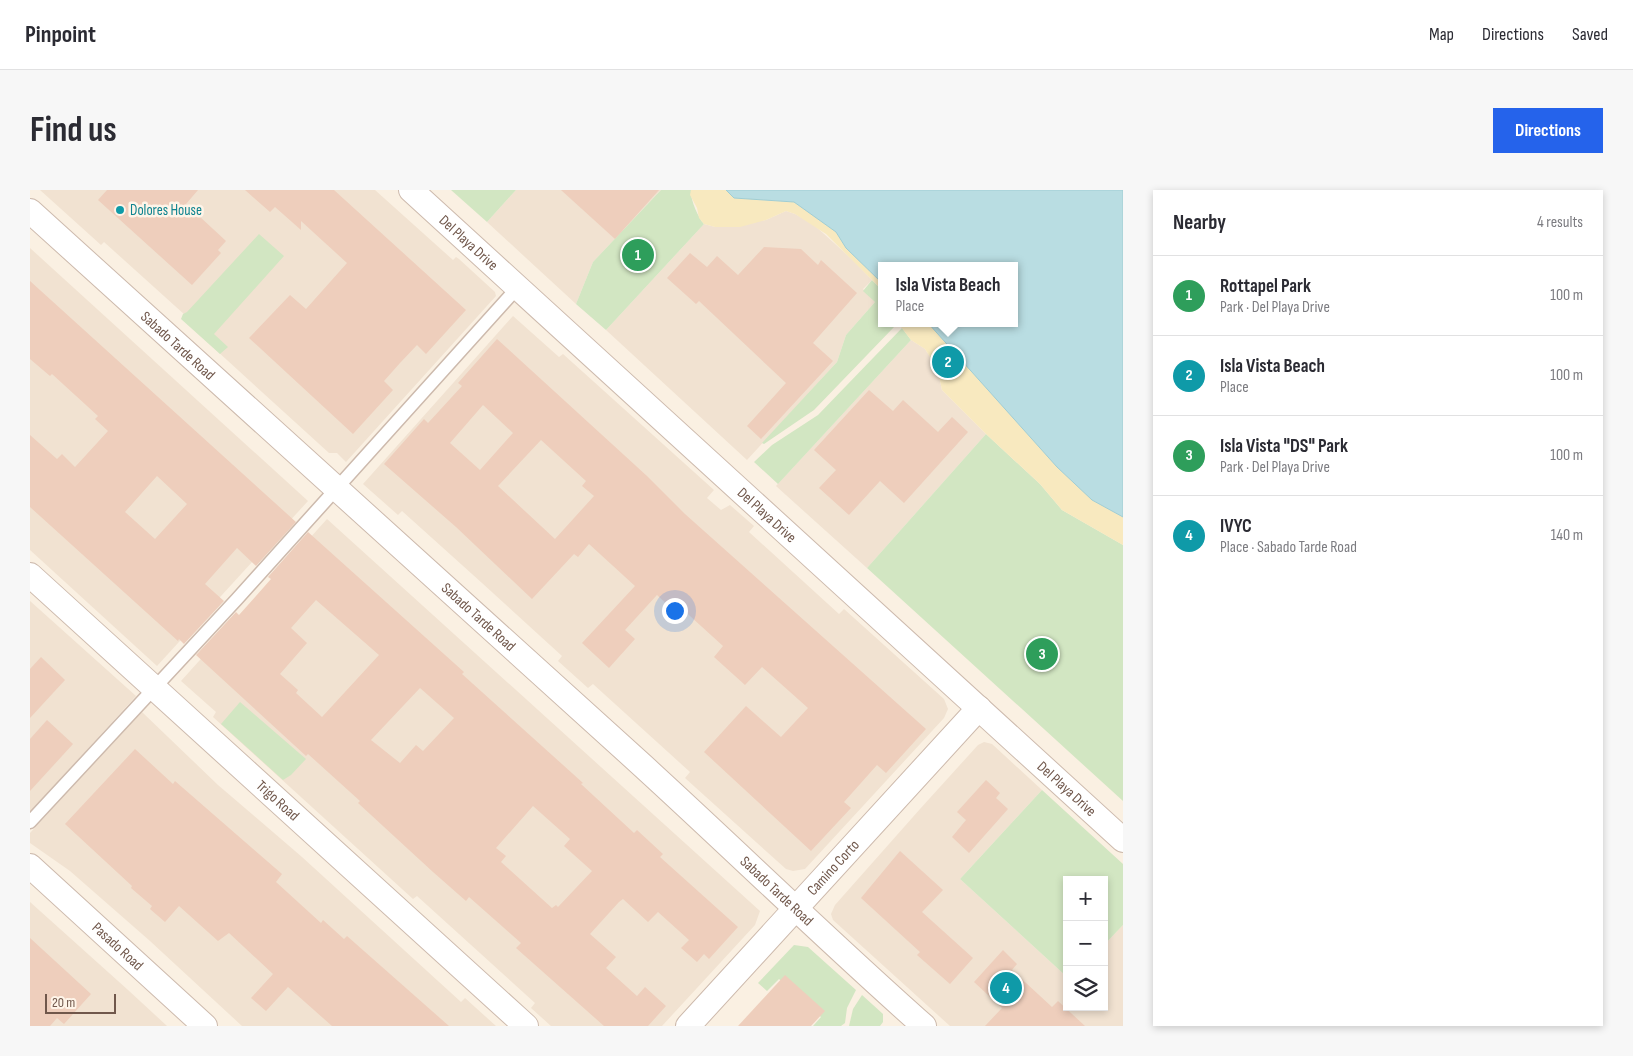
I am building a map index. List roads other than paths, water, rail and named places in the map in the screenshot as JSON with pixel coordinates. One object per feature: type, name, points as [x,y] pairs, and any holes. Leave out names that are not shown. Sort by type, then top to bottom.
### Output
[{"type":"street","name":"Del Playa Drive","points":[[411,190],[1123,840]]},
{"type":"street","name":"Sabado Tarde Road","points":[[30,211],[641,765],[924,1026]]},
{"type":"street","name":"Trigo Road","points":[[30,575],[526,1026]]},
{"type":"street","name":"Camino Corto","points":[[688,1026],[979,708]]},
{"type":"street","name":"Pasado Road","points":[[30,866],[205,1026]]},
{"type":"lane","points":[[30,822],[153,687],[237,599],[518,287]]},
{"type":"water","points":[[726,190],[1123,190],[1123,517],[1092,500],[1057,467],[932,327],[1018,327],[1018,262],[878,262],[878,279],[846,248],[836,232],[794,202],[734,198]]},
{"type":"place","name":"Dolores House","points":[[120,210]]},
{"type":"place","name":"Rottapel Park","points":[[638,255]]},
{"type":"place","name":"Isla Vista Beach","points":[[948,362]]},
{"type":"place","name":"Isla Vista \"DS\" Park","points":[[1042,654]]},
{"type":"place","name":"IVYC","points":[[1006,988]]}]
